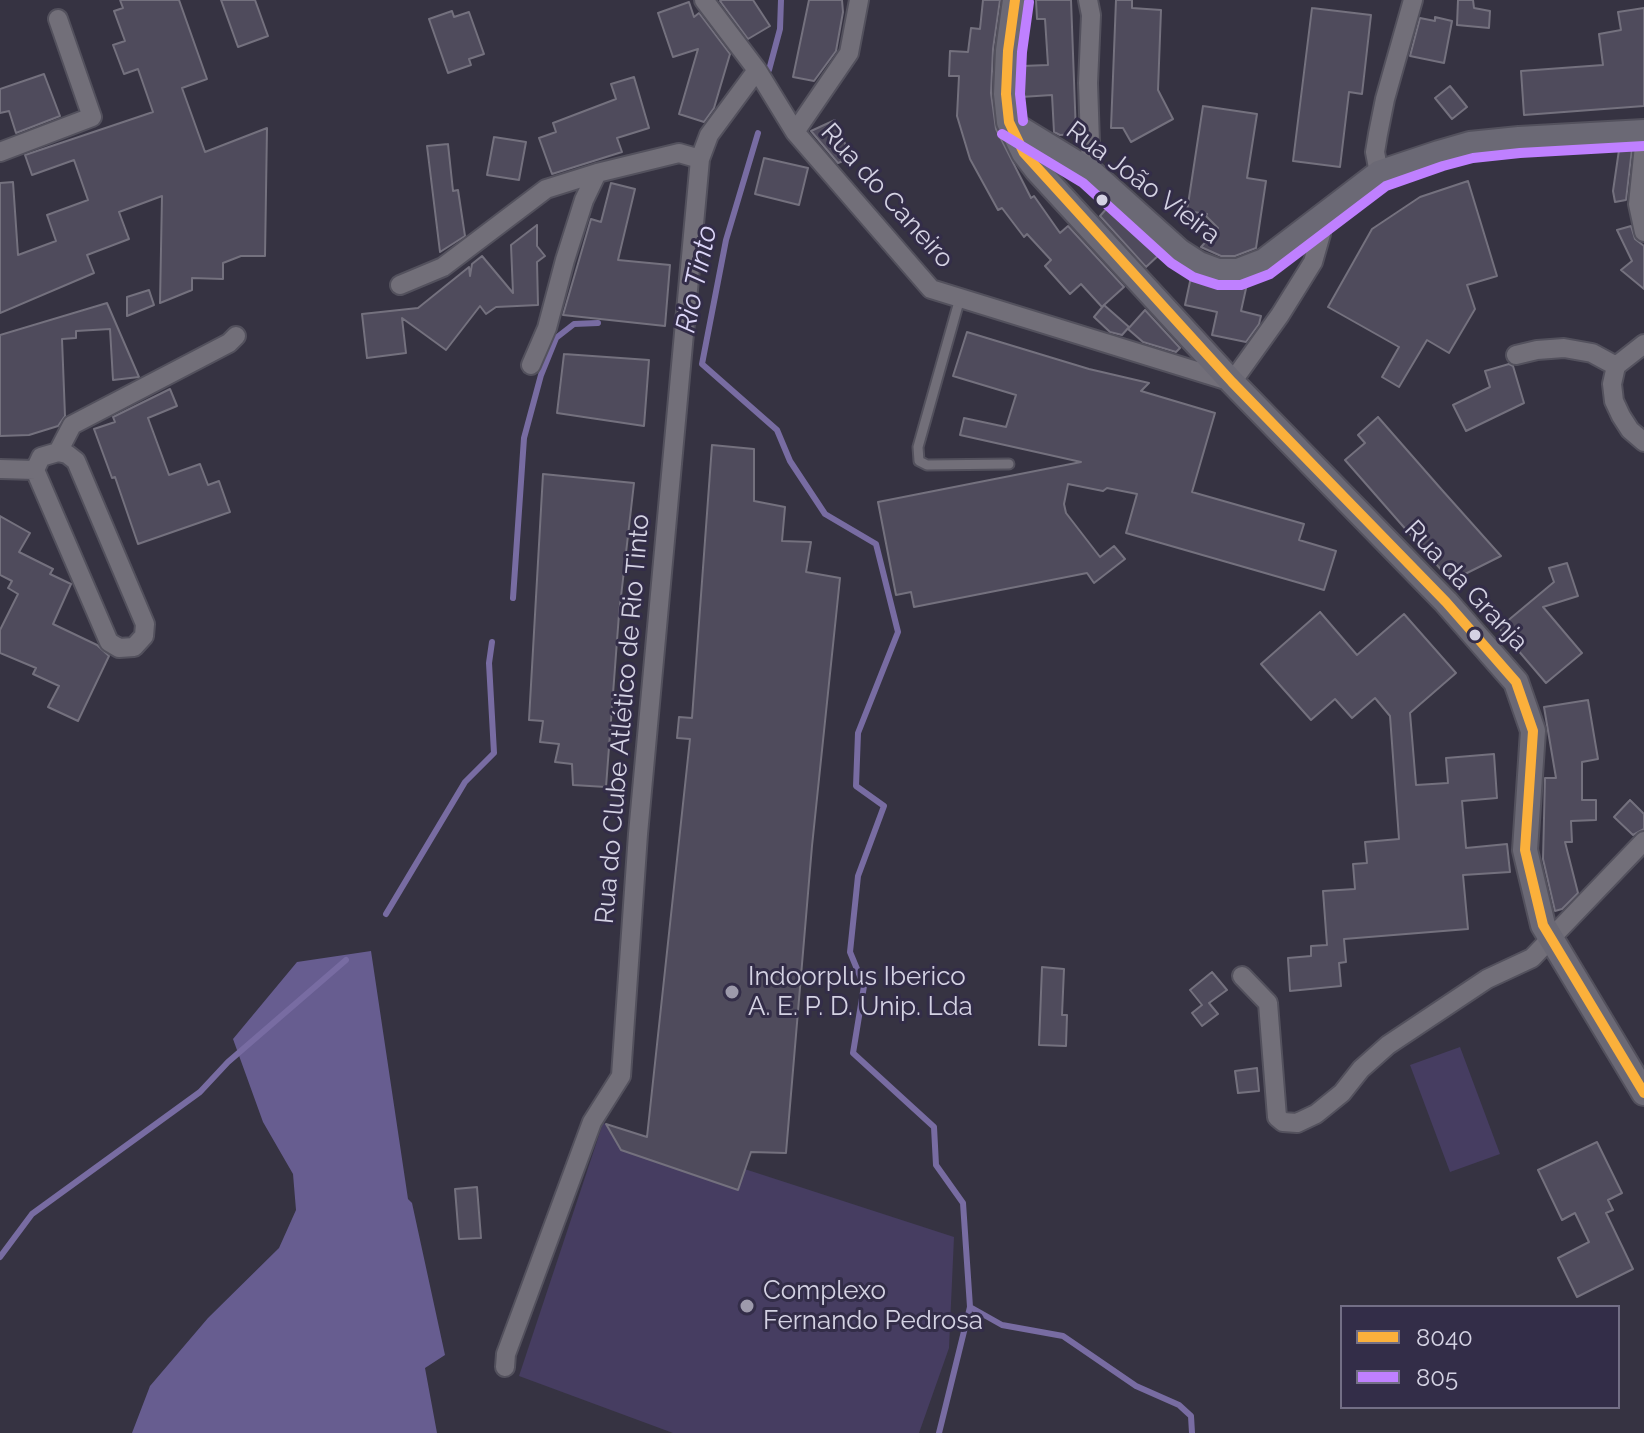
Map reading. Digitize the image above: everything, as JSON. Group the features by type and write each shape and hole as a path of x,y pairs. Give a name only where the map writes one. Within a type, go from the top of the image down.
{"street":[{"name":"Rua do Caneiro","path":"704,0 757,70 795,132 931,289 1232,382"},
{"path":"795,132 849,53 859,0"},
{"path":"1009,122 1006,94 1008,51 1015,0"},
{"path":"1088,0 1091,15 1088,83 1091,172"},
{"path":"1379,173 1375,152 1380,122 1413,0"},
{"path":"0,152 92,117 58,19"},
{"name":"Rua do Clube Atlético de Rio Tinto","path":"505,1367 506,1354 592,1122 621,1076 638,834 700,159 709,135 757,70"},
{"name":"Rua João Vieira","path":"1009,122 1091,172 1179,251 1199,264 1218,271 1238,271 1264,261 1379,173 1470,144 1644,132"},
{"name":"Rua da Granja","path":"1009,122 1024,153 1037,170 1232,382 1446,602 1516,682 1533,731 1525,850 1539,911 1551,938 1644,1093"},
{"path":"1644,146 1638,185 1638,204 1644,232"},
{"path":"400,285 443,267 546,189 679,153 700,159"},
{"path":"531,365 547,328 584,200 597,173"},
{"path":"1232,382 1313,262 1321,234 1319,219"},
{"path":"58,452 72,425 229,343 236,336"},
{"path":"1644,344 1616,366 1612,384 1614,401 1630,430 1644,442"},
{"path":"1516,355 1564,348 1592,353 1616,366"},
{"path":"58,452 76,461 145,624 144,636 134,647 119,648 109,642 35,470 41,457 58,452"},
{"path":"0,469 35,470"},
{"path":"1242,976 1268,1003 1277,1117 1283,1122 1297,1123 1316,1114 1342,1093 1361,1069 1388,1045 1487,979 1532,958 1644,841"}],"lane":[{"path":"960,298 918,447 919,461 927,465 1009,464"}],"shaded area":[{"path":"371,951 408,1199 412,1203 445,1355 425,1368 437,1433 132,1433 150,1386 208,1318 279,1248 296,1210 293,1174 263,1122 233,1039 297,962"},
{"path":"1460,1047 1500,1154 1450,1172 1410,1065"},
{"name":"Complexo Fernando Pedrosa","path":"603,1123 954,1237 949,1348 919,1433 673,1433 519,1376"}],"building":[{"path":"120,0 179,0 207,79 182,88 205,152 267,128 265,256 241,256 223,263 223,279 192,278 192,290 160,303 162,196 119,212 129,239 87,255 94,273 0,313 0,183 13,182 18,255 56,241 47,215 88,200 74,160 32,175 25,155 153,112 138,69 124,74 113,45 125,41 114,11 123,8"},
{"path":"221,0 255,0 268,36 238,47"},
{"path":"722,0 753,0 770,26 748,39"},
{"path":"809,0 842,0 843,12 836,51 814,81 793,77"},
{"path":"983,0 1000,0 991,93 996,129 1031,198 1034,196 1060,233 1068,226 1124,287 1102,307 1081,284 1070,294 1045,266 1051,260 1027,234 1024,237 1002,208 998,210 970,159 957,116 959,76 949,76 950,51 968,52 971,28 980,29"},
{"path":"1036,0 1071,0 1076,134 1060,135 1054,132 1052,95 1021,97 1022,66 1048,65 1045,19 1037,19"},
{"path":"1116,0 1132,0 1132,8 1161,10 1158,90 1173,119 1131,142 1123,128 1111,128"},
{"path":"1458,0 1473,0 1474,8 1490,11 1489,28 1457,25"},
{"path":"689,2 694,17 699,13 730,54 714,108 704,122 679,114 698,49 673,57 658,13"},
{"path":"1312,8 1371,15 1362,94 1349,92 1340,167 1293,161"},
{"path":"1644,8 1644,106 1524,115 1521,71 1603,65 1599,34 1621,30 1618,12"},
{"path":"452,11 454,17 469,12 484,54 469,59 471,65 448,73 429,19"},
{"path":"1435,17 1452,21 1444,63 1410,56 1420,18 1435,21"},
{"path":"44,74 60,116 16,133 9,111 0,113 0,89"},
{"path":"634,77 649,128 617,138 622,152 552,174 539,138 556,132 553,123 616,99 611,84"},
{"path":"1450,86 1467,107 1452,119 1435,98"},
{"path":"1203,106 1257,114 1247,178 1266,181 1256,248 1235,256 1221,256 1201,247 1218,228 1207,214 1187,211"},
{"path":"835,120 851,158 838,163 811,131"},
{"path":"494,137 526,142 519,180 487,175"},
{"path":"448,144 453,191 458,190 465,236 440,252 427,146"},
{"path":"1632,149 1626,200 1615,202 1613,191 1619,150"},
{"path":"764,158 808,168 799,205 755,194"},
{"path":"1468,181 1497,276 1467,285 1475,309 1449,353 1427,340 1399,387 1382,377 1399,347 1328,307 1372,229 1420,197"},
{"path":"611,183 635,189 618,260 670,265 665,326 563,315 591,219 601,222"},
{"path":"1108,207 1160,254 1146,267 1100,216"},
{"path":"537,225 537,246 545,256 537,262 538,305 496,307 486,314 480,306 446,350 402,318 406,353 367,358 362,314 418,308 469,267 470,276 472,264 482,256 513,293 511,245"},
{"path":"1631,226 1635,239 1644,246 1644,289 1621,270 1632,261 1617,230"},
{"path":"1191,277 1217,286 1247,284 1241,311 1261,316 1246,342 1212,335 1217,312 1185,305"},
{"path":"149,290 154,305 127,316 127,297"},
{"path":"107,303 139,377 113,380 110,329 76,331 76,338 62,339 65,416 58,426 29,435 0,436 0,335"},
{"path":"1104,305 1129,327 1122,335 1110,332 1094,317"},
{"path":"1145,310 1180,348 1176,352 1143,342 1128,329"},
{"path":"967,332 1089,369 1149,383 1141,391 1215,413 1192,492 1304,524 1299,540 1336,551 1324,590 1126,533 1137,494 1068,484 1064,504 1066,513 1100,557 1114,546 1125,559 1094,583 1087,573 914,607 911,592 896,595 878,502 1081,462 960,435 964,418 1006,427 1016,395 953,376"},
{"path":"564,354 649,360 644,426 557,413"},
{"path":"1509,364 1513,366 1524,403 1466,431 1453,405 1490,387 1485,371"},
{"path":"170,389 177,406 148,418 169,475 200,464 208,485 219,481 230,512 138,544 115,477 112,478 94,429 115,422 113,417"},
{"path":"1378,417 1501,556 1451,581 1345,460 1365,443 1358,435"},
{"path":"712,445 754,449 754,501 785,507 782,541 811,542 806,572 840,578 812,846 786,1153 751,1152 738,1190 621,1150 606,1124 647,1137 690,739 677,738 679,717 692,718"},
{"path":"543,474 634,483 619,614 606,787 573,785 572,764 555,762 559,744 540,742 543,721 529,720"},
{"path":"0,516 30,533 19,552 53,569 50,574 71,584 53,624 97,645 109,656 78,721 48,707 59,686 33,674 36,668 0,653 0,630 18,594 8,588 12,581 0,575"},
{"path":"1567,563 1578,596 1543,607 1582,653 1546,683 1499,628 1554,582 1549,568"},
{"path":"1320,612 1357,655 1404,614 1456,673 1410,713 1416,785 1448,783 1446,758 1494,754 1497,798 1462,801 1466,848 1507,844 1510,872 1463,875 1468,929 1344,939 1346,962 1339,963 1341,986 1290,991 1288,958 1311,956 1311,946 1327,945 1323,891 1355,889 1353,864 1367,863 1365,842 1399,839 1390,716 1375,698 1352,718 1335,699 1311,720 1261,664"},
{"path":"1588,700 1598,759 1582,762 1582,800 1596,800 1596,820 1571,821 1572,842 1565,842 1578,893 1562,909 1555,911 1543,859 1545,778 1556,778 1544,707"},
{"path":"1630,800 1644,814 1644,829 1633,835 1614,817"},
{"path":"1042,967 1064,969 1062,1015 1067,1015 1066,1046 1039,1045"},
{"path":"1212,972 1227,990 1209,1003 1218,1014 1202,1026 1192,1013 1202,1005 1190,990"},
{"path":"1257,1068 1259,1091 1238,1093 1235,1071"},
{"path":"1597,1142 1622,1193 1608,1200 1613,1210 1606,1213 1633,1269 1577,1297 1558,1258 1589,1242 1575,1213 1562,1220 1538,1170"},
{"path":"477,1187 481,1238 459,1239 455,1189"}],"waterway":[{"name":"Rio Tinto","path":"769,70 780,29 781,0"},
{"name":"Rio Tinto","path":"758,133 726,240 702,364 777,430 790,461 825,514 876,544 898,632 858,733 856,786 884,806 858,876 850,952 864,986 853,1053 934,1127 936,1165 963,1203 970,1307 939,1433"},
{"path":"513,598 524,438 541,375 556,338 574,324 598,323"},
{"path":"386,914 465,782 494,753 489,663 492,642"},
{"path":"0,1257 32,1214 200,1092 228,1062 346,960"},
{"path":"970,1307 1002,1325 1063,1336 1136,1386 1179,1405 1191,1416 1192,1433"}],"transit line":[{"name":"8040","path":"1015,0 1006,94 1009,122 1024,153 1232,382 1446,602 1516,682 1533,731 1525,850 1543,925 1644,1093"},
{"name":"805","path":"1023,121 1020,94 1022,52 1029,2"},
{"name":"805","path":"1002,134 1083,183 1171,263 1193,277 1218,285 1241,285 1270,274 1386,186 1443,166 1473,158 1520,153 1644,146"}],"place":[{"name":"Indoorplus Iberico A. E. P. D. Unip. Lda","path":"732,992"},
{"name":"Complexo Fernando Pedrosa","path":"747,1306"}]}
